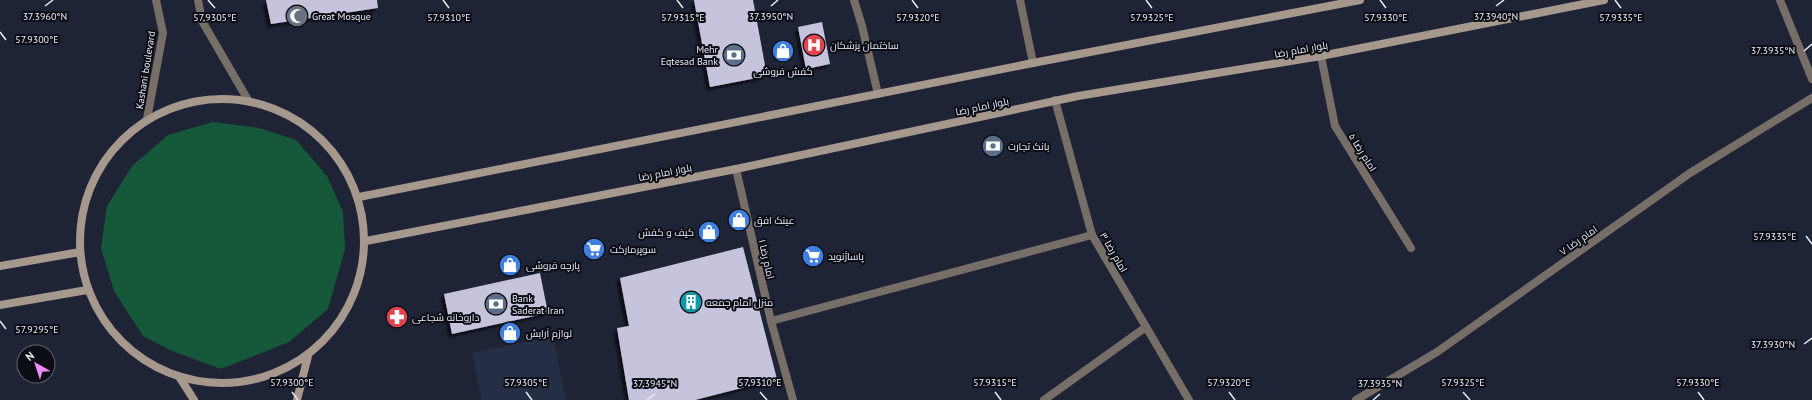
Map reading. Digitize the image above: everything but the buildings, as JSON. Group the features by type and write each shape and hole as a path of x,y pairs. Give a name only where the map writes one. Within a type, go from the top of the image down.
{"main road":[{"path":"359,197 1326,3 1360,0"},
{"name":"بلوار امام رضا","path":"366,241 736,169 1055,100 1321,56 1604,0"},
{"path":"196,100 248,100 296,118 335,152 359,197 366,241 359,285 339,324 308,356 268,377 224,384 180,378 140,359 108,328 87,290 80,252 85,200 108,154 147,119 196,100"},
{"path":"0,266 80,252"},
{"path":"0,305 87,290"},
{"path":"297,400 308,356"},
{"path":"180,378 194,400"}],"street":[{"name":"Kashani boulevard","path":"147,119 163,33 156,0"},
{"path":"198,0 202,21 248,100"},
{"path":"854,0 862,26 878,94"},
{"path":"1020,0 1033,63"},
{"path":"1780,0 1812,79"},
{"name":"امام رضا ۵","path":"1321,56 1335,126 1412,248"},
{"name":"امام رضا ۷","path":"1356,400 1437,352 1690,173 1812,98"},
{"name":"امام رضا ۳","path":"1055,100 1092,235 1189,400"},
{"name":"امام رضا ۱","path":"736,169 770,321 793,400"},
{"path":"770,321 1092,235"},
{"path":"1044,400 1146,327"}],"shaded area":[{"path":"553,336 566,400 482,400 472,353"}],"green space":[{"path":"213,122 259,128 296,140 327,176 343,212 345,249 328,309 289,342 221,369 170,350 143,336 114,291 101,248 107,206 132,166 168,135"}],"place":[{"name":"Great Mosque","path":"297,16"},
{"name":"ساختمان پزشکان","path":"814,45"},
{"name":"کفش فروشی","path":"783,51"},
{"name":"Mehr Eqtesad Bank","path":"734,55"},
{"name":"بانک تجارت","path":"993,146"},
{"name":"عینک افق","path":"739,220"},
{"name":"کیف و کفش","path":"709,232"},
{"name":"سوپرمارکت","path":"594,249"},
{"name":"پاساژنوید","path":"813,256"},
{"name":"پارچه فروشی","path":"510,265"},
{"name":"منزل امام جمعه","path":"691,302"},
{"name":"Bank Saderat Iran","path":"496,304"},
{"name":"داروخانه شجاعی","path":"397,317"},
{"name":"لوازم آرابش","path":"510,333"}]}
